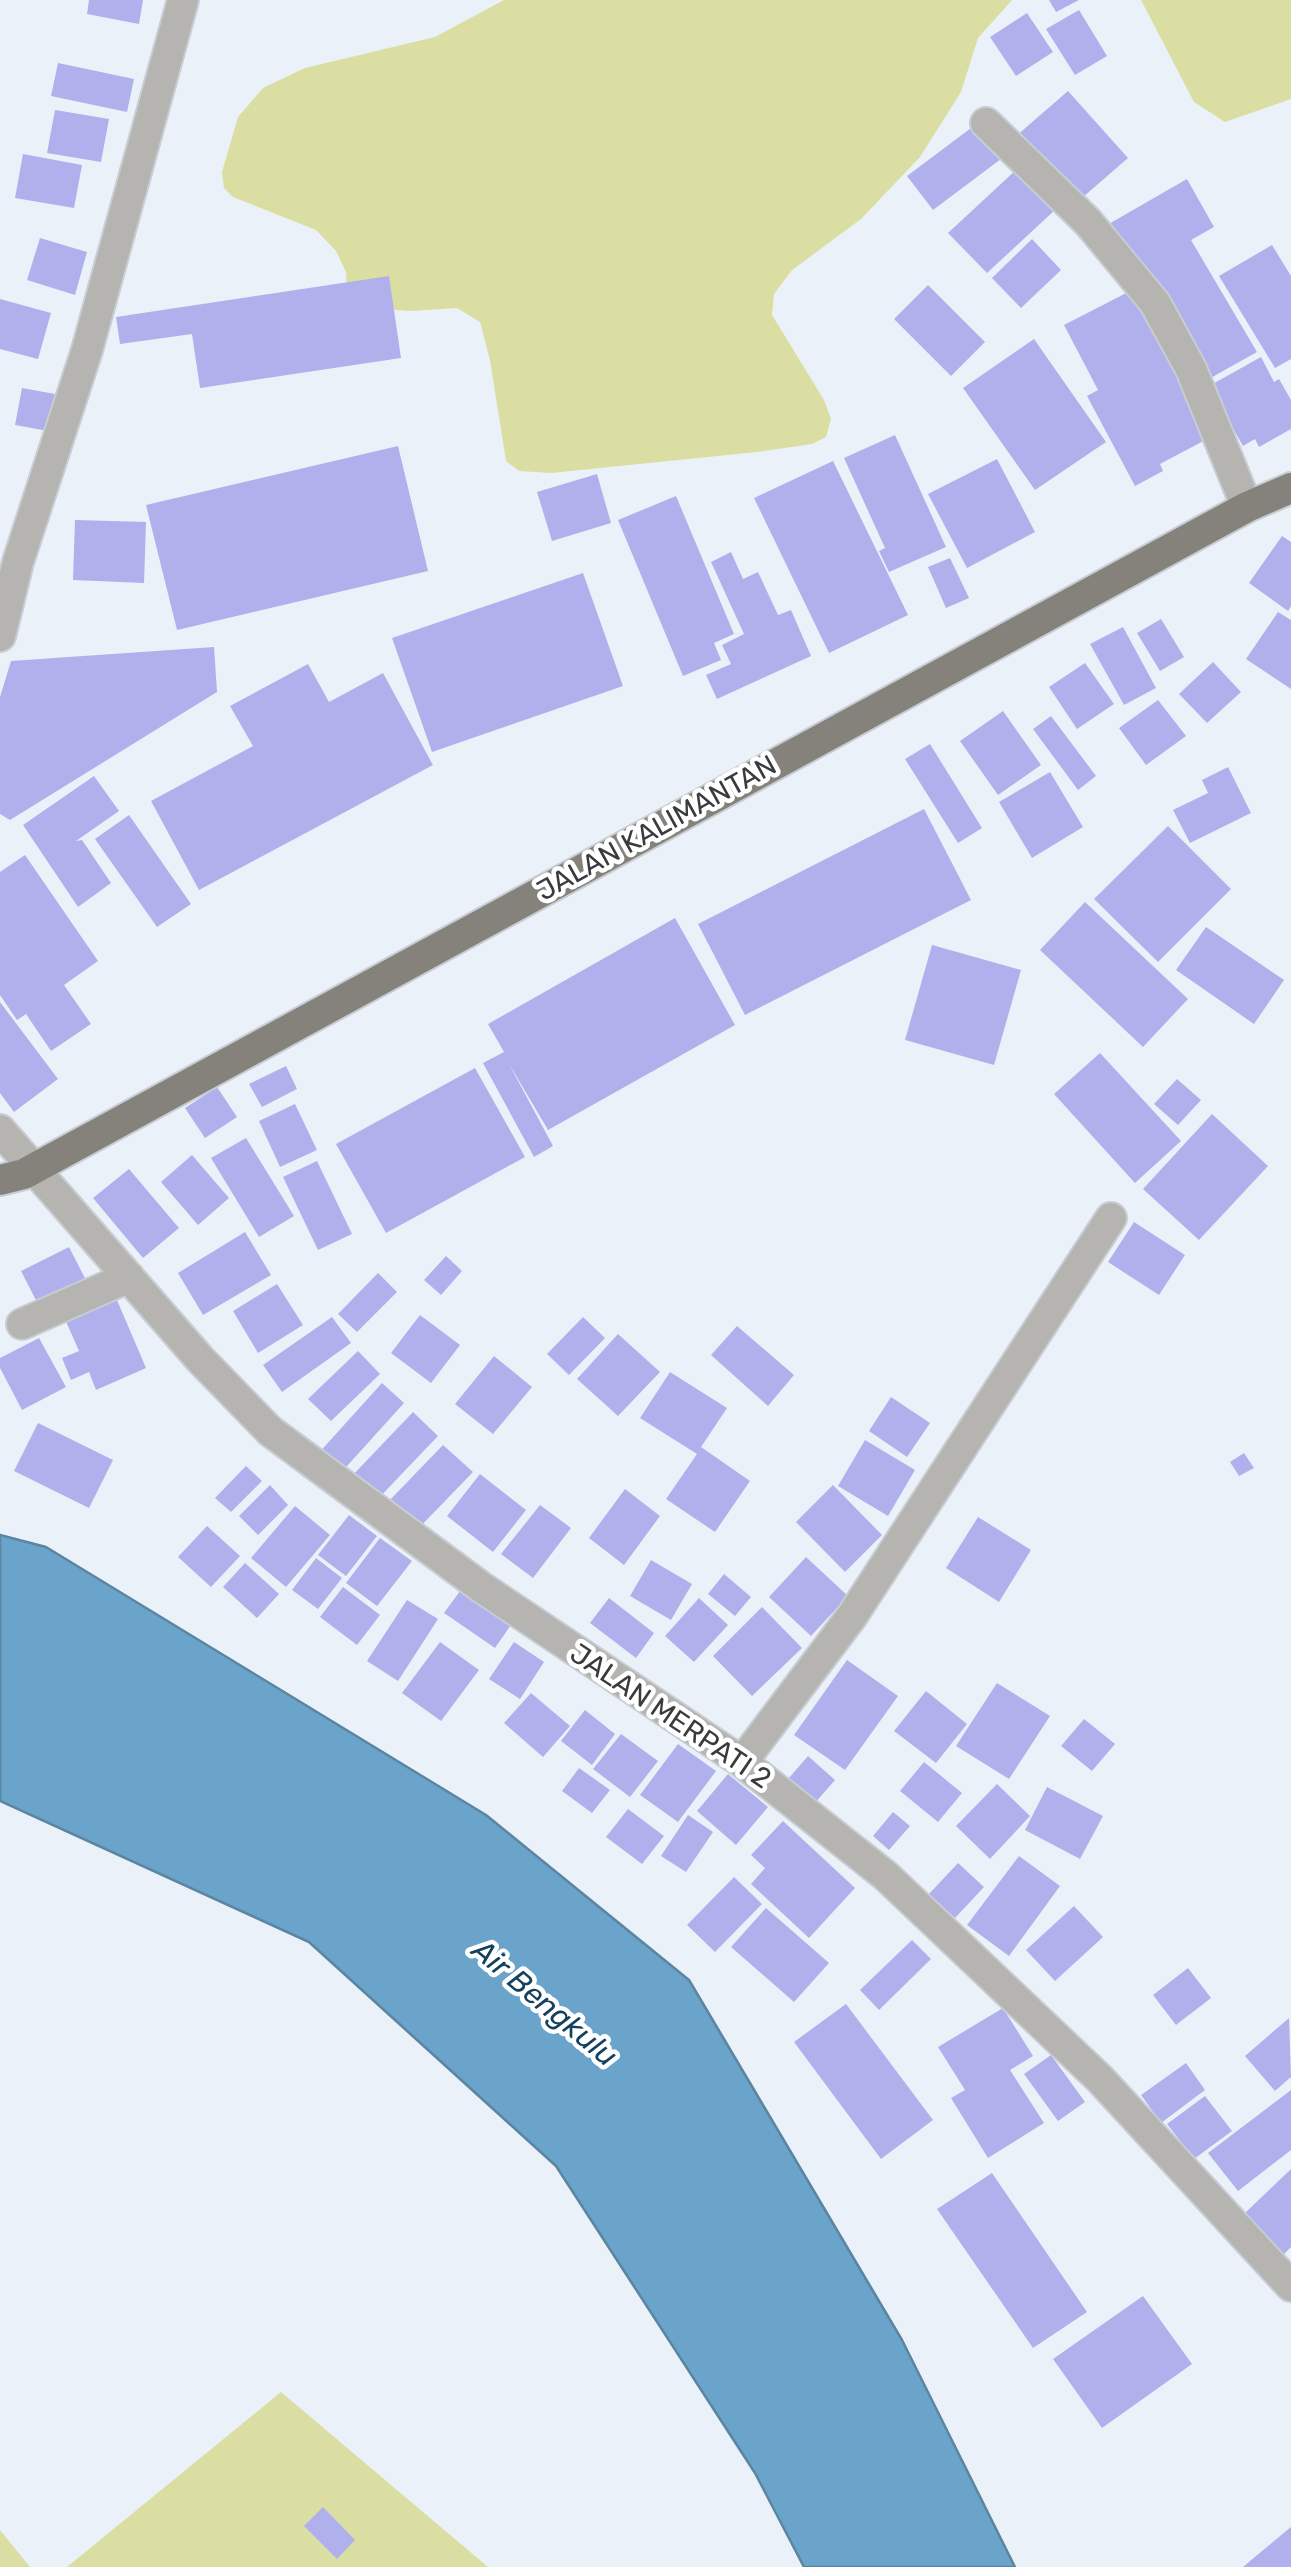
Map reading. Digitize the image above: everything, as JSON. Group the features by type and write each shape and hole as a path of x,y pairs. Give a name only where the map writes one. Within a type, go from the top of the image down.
{"main road":[{"name":"JALAN KALIMANTAN","path":"0,1199 20,1174 1248,507 1291,488"}],"street":[{"path":"0,636 18,562 87,350 183,0"},
{"path":"986,123 1088,222 1155,303 1191,369 1248,507"},
{"name":"JALAN MERPATI 2","path":"0,1130 20,1174 129,1278 270,1431 481,1587 742,1762 886,1876 1100,2079 1291,2286"},
{"path":"742,1762 852,1616 1111,1218"},
{"path":"22,1324 129,1278"}],"green space":[{"path":"504,0 1012,0 978,38 961,92 920,157 861,219 792,270 774,294 772,315 824,400 831,419 826,437 812,444 757,452 551,473 519,471 506,461 480,322 457,308 370,308 347,293 346,272 336,251 316,230 233,197 224,188 222,172 238,117 263,88 305,68 435,37"},
{"path":"1141,0 1291,0 1291,99 1225,122 1194,102"},
{"path":"281,2392 488,2567 67,2567"},
{"path":"0,2530 30,2567 0,2567"}],"water":[{"name":"Air Bengkulu","path":"0,1535 46,1547 486,1815 689,1980 902,2340 1015,2567 804,2567 755,2473 556,2166 309,1942 0,1801"}],"building":[{"path":"89,0 143,0 139,24 87,14"},
{"path":"1049,0 1079,0 1056,12"},
{"path":"1079,10 1107,56 1075,75 1046,29"},
{"path":"1027,13 1053,52 1016,76 990,37"},
{"path":"58,63 134,79 127,112 51,96"},
{"path":"1068,91 1128,158 1075,204 1015,137"},
{"path":"55,110 109,119 101,162 47,153"},
{"path":"975,125 1001,159 933,210 907,176"},
{"path":"23,154 82,165 74,208 15,198"},
{"path":"1017,169 1056,209 987,273 948,233"},
{"path":"1187,179 1214,227 1191,240 1257,352 1207,380 1107,225"},
{"path":"40,238 87,252 75,295 27,280"},
{"path":"1032,239 1061,270 1021,308 992,278"},
{"path":"1272,245 1291,276 1291,359 1275,368 1219,276"},
{"path":"389,276 401,358 200,388 192,334 120,344 116,317"},
{"path":"928,285 985,342 951,376 894,319"},
{"path":"1134,289 1211,437 1160,464 1163,471 1135,486 1087,396 1098,390 1064,325"},
{"path":"0,299 51,313 38,359 0,349"},
{"path":"1034,339 1106,442 1035,490 963,388"},
{"path":"1261,357 1274,382 1279,379 1291,400 1291,429 1259,447 1255,439 1243,446 1209,386"},
{"path":"22,388 55,394 48,431 15,425"},
{"path":"895,435 946,547 889,572 879,551 885,548 844,458"},
{"path":"398,446 428,571 177,630 146,505"},
{"path":"997,459 1035,532 967,568 928,494"},
{"path":"833,461 908,615 829,653 754,498"},
{"path":"597,474 611,523 552,541 537,492"},
{"path":"676,496 734,634 714,643 721,660 683,676 618,520"},
{"path":"75,520 146,522 144,583 73,580"},
{"path":"1282,536 1291,542 1288,611 1249,583"},
{"path":"731,552 743,579 758,572 778,615 791,610 811,656 717,699 706,675 731,664 722,645 744,634 711,562"},
{"path":"950,558 969,598 946,608 928,567"},
{"path":"583,573 623,686 432,752 392,638"},
{"path":"1278,612 1291,620 1291,689 1246,659"},
{"path":"1161,619 1184,657 1160,671 1137,633"},
{"path":"1123,627 1156,688 1124,705 1090,644"},
{"path":"214,647 217,692 10,820 0,814 0,697 11,661"},
{"path":"1213,662 1241,692 1207,723 1179,694"},
{"path":"1085,663 1114,704 1077,729 1049,687"},
{"path":"308,664 329,702 383,673 433,765 199,890 151,801 253,746 230,706"},
{"path":"1158,700 1186,736 1146,765 1119,728"},
{"path":"1003,711 1041,765 998,795 960,741"},
{"path":"1051,716 1096,776 1078,790 1033,729"},
{"path":"930,744 982,828 958,843 905,759"},
{"path":"1228,767 1251,813 1190,843 1173,810 1208,793 1202,780"},
{"path":"1050,772 1083,827 1032,858 999,802"},
{"path":"94,776 119,811 76,841 82,840 111,883 78,907 23,825"},
{"path":"924,809 971,900 745,1015 698,924"},
{"path":"129,815 191,904 157,927 95,839"},
{"path":"1168,826 1231,889 1158,962 1094,899"},
{"path":"25,855 98,961 64,985 91,1024 51,1051 26,1014 17,1020 0,995 0,872"},
{"path":"1085,902 1188,999 1143,1047 1040,950"},
{"path":"675,918 735,1025 548,1130 508,1062 553,1146 534,1157 483,1063 504,1052 488,1024"},
{"path":"1206,927 1284,980 1254,1024 1176,970"},
{"path":"932,945 1021,970 994,1065 905,1040"},
{"path":"0,1002 58,1079 14,1112 0,1093"},
{"path":"1100,1053 1181,1141 1135,1183 1054,1094"},
{"path":"286,1066 297,1089 262,1107 249,1084"},
{"path":"475,1068 525,1157 386,1233 336,1144"},
{"path":"1177,1079 1201,1100 1178,1125 1154,1104"},
{"path":"217,1087 237,1117 205,1138 185,1108"},
{"path":"295,1104 317,1150 280,1167 259,1121"},
{"path":"1212,1114 1268,1166 1199,1240 1143,1189"},
{"path":"246,1138 294,1216 259,1237 211,1158"},
{"path":"192,1155 229,1198 198,1225 161,1182"},
{"path":"317,1161 352,1234 318,1250 283,1177"},
{"path":"129,1169 179,1228 143,1258 93,1198"},
{"path":"1134,1222 1185,1255 1159,1295 1108,1262"},
{"path":"245,1232 271,1275 203,1315 178,1273"},
{"path":"69,1247 91,1290 43,1314 21,1271"},
{"path":"446,1256 462,1271 441,1295 424,1280"},
{"path":"378,1273 397,1292 357,1332 338,1314"},
{"path":"277,1284 303,1325 258,1353 233,1311"},
{"path":"111,1286 146,1368 96,1390 89,1372 71,1380 62,1358 79,1351 60,1308"},
{"path":"420,1315 460,1345 431,1383 391,1353"},
{"path":"332,1317 351,1343 282,1392 263,1365"},
{"path":"583,1317 605,1338 569,1375 547,1354"},
{"path":"737,1326 794,1375 768,1406 711,1355"},
{"path":"618,1334 660,1372 618,1416 577,1379"},
{"path":"39,1338 66,1387 22,1410 0,1368 0,1358"},
{"path":"358,1351 380,1374 331,1421 308,1399"},
{"path":"494,1356 532,1387 493,1434 455,1404"},
{"path":"670,1372 727,1408 701,1447 750,1481 715,1532 666,1499 697,1454 640,1418"},
{"path":"382,1383 404,1403 338,1476 316,1456"},
{"path":"891,1397 930,1423 907,1457 869,1431"},
{"path":"413,1412 438,1436 375,1502 350,1478"},
{"path":"38,1423 113,1460 89,1508 14,1471"},
{"path":"865,1440 915,1470 888,1516 838,1486"},
{"path":"443,1445 473,1472 416,1531 387,1503"},
{"path":"1244,1453 1254,1468 1239,1476 1230,1462"},
{"path":"246,1466 262,1481 231,1512 215,1498"},
{"path":"480,1474 526,1510 493,1552 447,1516"},
{"path":"270,1485 288,1505 258,1535 239,1516"},
{"path":"833,1485 882,1535 845,1572 796,1522"},
{"path":"625,1489 660,1516 624,1565 589,1538"},
{"path":"540,1505 571,1528 533,1578 501,1554"},
{"path":"295,1506 330,1535 286,1587 251,1558"},
{"path":"349,1515 377,1536 346,1576 318,1555"},
{"path":"978,1517 1031,1550 999,1602 946,1568"},
{"path":"207,1526 240,1556 211,1587 178,1557"},
{"path":"380,1538 412,1561 377,1606 346,1583"},
{"path":"806,1557 848,1596 811,1636 769,1597"},
{"path":"316,1558 342,1578 318,1609 292,1590"},
{"path":"651,1560 692,1584 671,1620 630,1596"},
{"path":"245,1563 279,1594 257,1618 223,1587"},
{"path":"724,1574 751,1597 735,1616 708,1594"},
{"path":"343,1587 380,1615 357,1645 320,1617"},
{"path":"463,1587 513,1622 495,1648 444,1613"},
{"path":"609,1598 654,1633 636,1658 590,1623"},
{"path":"699,1598 728,1625 694,1662 665,1636"},
{"path":"407,1600 438,1619 398,1681 367,1661"},
{"path":"762,1607 802,1648 752,1696 713,1656"},
{"path":"440,1642 479,1670 441,1721 402,1693"},
{"path":"514,1642 544,1662 520,1699 489,1679"},
{"path":"847,1660 898,1696 845,1770 794,1735"},
{"path":"997,1683 1050,1716 1009,1779 956,1746"},
{"path":"926,1691 967,1724 936,1763 894,1731"},
{"path":"531,1693 570,1726 543,1757 504,1723"},
{"path":"585,1710 615,1734 592,1765 561,1741"},
{"path":"1084,1719 1115,1744 1092,1771 1061,1746"},
{"path":"621,1734 658,1761 630,1797 593,1769"},
{"path":"678,1744 716,1771 678,1822 640,1795"},
{"path":"808,1756 835,1780 815,1803 788,1779"},
{"path":"924,1762 962,1793 938,1822 900,1791"},
{"path":"579,1768 610,1790 592,1813 562,1791"},
{"path":"728,1774 768,1807 736,1845 697,1811"},
{"path":"997,1784 1030,1816 990,1859 956,1826"},
{"path":"1047,1787 1103,1816 1080,1859 1025,1830"},
{"path":"628,1809 664,1836 642,1864 606,1837"},
{"path":"893,1812 910,1826 889,1850 873,1836"},
{"path":"688,1815 713,1832 686,1872 661,1856"},
{"path":"783,1821 855,1888 809,1938 751,1884 765,1868 751,1855"},
{"path":"1019,1856 1060,1886 1009,1956 967,1925"},
{"path":"958,1863 984,1887 955,1918 929,1894"},
{"path":"734,1877 762,1904 715,1952 687,1925"},
{"path":"1074,1906 1103,1937 1055,1981 1026,1950"},
{"path":"766,1908 829,1963 794,2002 731,1947"},
{"path":"912,1940 931,1959 879,2010 860,1990"},
{"path":"1188,1968 1211,1998 1176,2025 1153,1995"},
{"path":"846,2004 933,2120 881,2159 794,2042"},
{"path":"1003,2008 1033,2056 1010,2070 1044,2123 988,2158 951,2098 965,2090 938,2047"},
{"path":"1289,2018 1291,2077 1275,2091 1245,2056"},
{"path":"1051,2055 1085,2102 1058,2121 1024,2074"},
{"path":"1186,2063 1205,2090 1161,2123 1141,2095"},
{"path":"1291,2090 1291,2150 1238,2191 1208,2153"},
{"path":"1205,2096 1232,2131 1194,2159 1167,2124"},
{"path":"1291,2169 1291,2247 1284,2254 1245,2213"},
{"path":"992,2173 1087,2312 1033,2348 937,2209"},
{"path":"1143,2296 1192,2364 1102,2428 1053,2359"},
{"path":"323,2507 355,2540 337,2559 304,2526"},
{"path":"1291,2527 1291,2567 1243,2567 1256,2556"}]}
